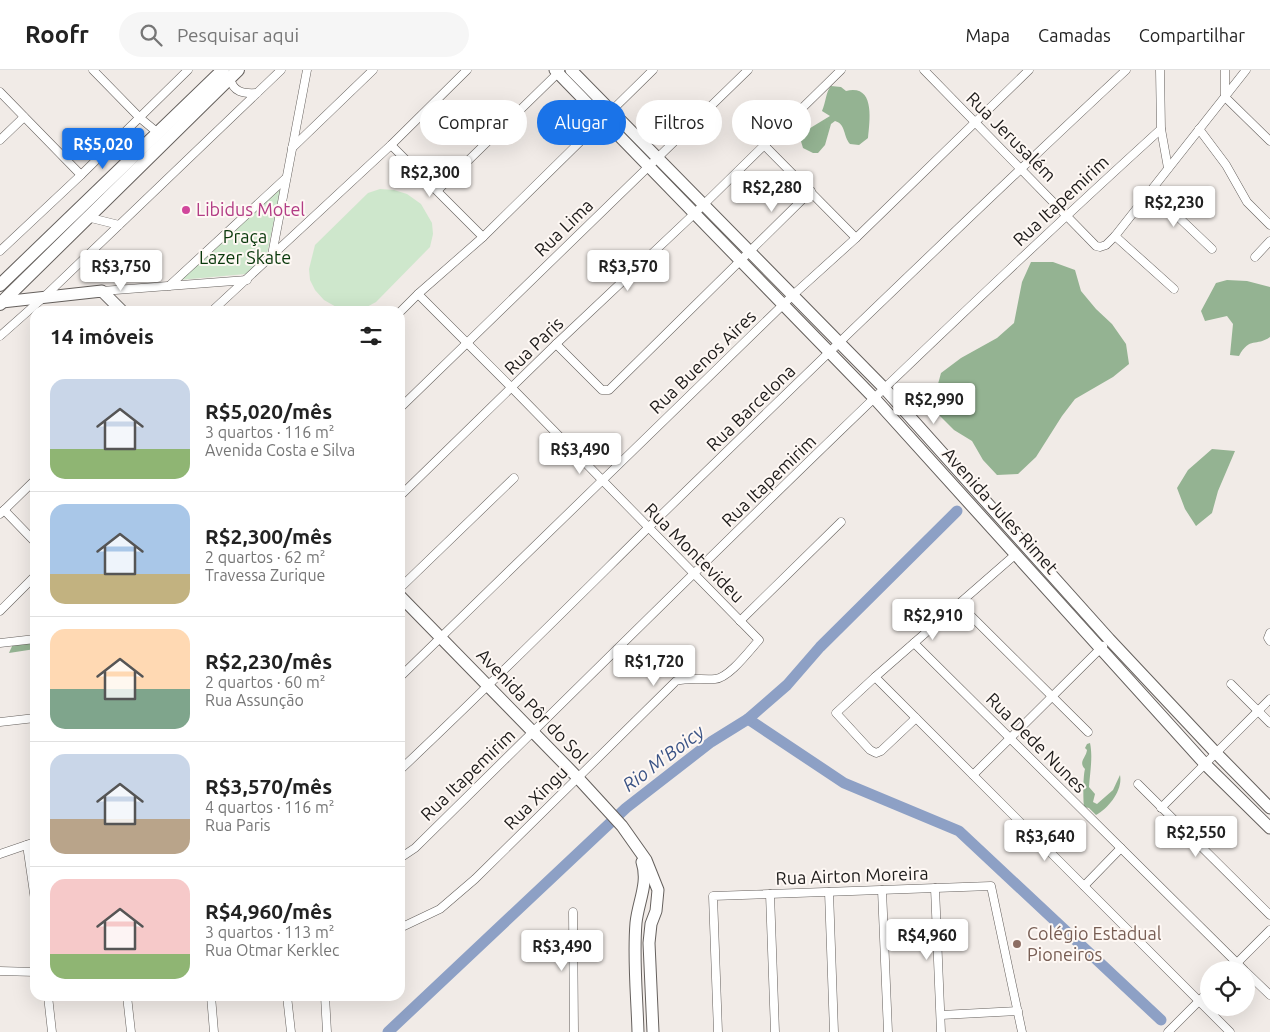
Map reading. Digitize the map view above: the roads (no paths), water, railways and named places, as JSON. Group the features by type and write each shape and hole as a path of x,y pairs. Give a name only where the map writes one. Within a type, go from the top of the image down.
{"main road":[{"name":"Avenida Jules Rimet","path":"571,70 595,100"},
{"name":"Avenida Jules Rimet","path":"558,71 590,100"},
{"path":"0,284 158,133 230,73"},
{"path":"1,303 230,73"},
{"name":"Avenida Jules Rimet","path":"626,131 658,158 840,342 1109,639 1270,808"},
{"name":"Avenida Jules Rimet","path":"626,139 649,167 875,399 1205,764 1270,828"},
{"path":"22,282 26,294 44,297"},
{"path":"1,303 102,291 117,306"},
{"name":"Avenida Pôr do Sol","path":"405,601 578,778 622,826 646,860 658,890 656,911 651,924 649,943 653,1032"},
{"name":"Avenida Pôr do Sol","path":"635,844 645,875 636,921 638,1032"},
{"path":"643,893 650,889 658,890"},
{"path":"636,921 651,924"}],"street":[{"path":"93,70 140,118 158,133"},
{"path":"0,251 188,70"},
{"path":"34,306 281,70"},
{"path":"272,255 307,70"},
{"path":"292,148 372,70"},
{"path":"218,306 391,145 467,70"},
{"path":"622,100 653,70"},
{"name":"Rua Lima","path":"405,403 748,70"},
{"name":"Rua Paris","path":"809,100 840,70"},
{"name":"Rua Buenos Aires","path":"405,672 793,295 856,238 1029,70"},
{"name":"Rua Barcelona","path":"405,765 489,686 829,352 1126,70"},
{"path":"1160,70 1161,129 1168,168"},
{"path":"1225,70 1225,97 1270,141"},
{"path":"1174,289 1115,236 1152,192 1168,168 1246,70"},
{"path":"438,190 558,71"},
{"name":"Rua Jerusalém","path":"928,71 1096,246 1106,245 1115,236"},
{"path":"230,73 231,85 237,90 247,94 257,93"},
{"path":"0,92 81,175"},
{"path":"0,140 24,117"},
{"name":"Rua Itapemirim","path":"405,855 415,848 875,399 1067,215 1161,129"},
{"path":"1199,129 1226,165 1247,202 1270,225"},
{"path":"391,145 483,237"},
{"path":"405,307 483,237 577,145"},
{"name":"Rua Paris","path":"405,491 556,344 694,214 763,145"},
{"path":"765,145 856,238"},
{"path":"169,286 286,178"},
{"path":"556,344 602,390 609,390 811,191"},
{"path":"1152,192 1212,249"},
{"path":"87,217 119,225"},
{"path":"1255,257 1270,241"},
{"path":"102,291 247,280"},
{"name":"Rua Montevideu","path":"418,294 759,640"},
{"path":"0,336 30,309"},
{"path":"405,583 514,478"},
{"path":"30,485 2,512 30,537"},
{"path":"740,621 841,522"},
{"path":"916,718 881,751 876,753 870,750 836,713 1016,554"},
{"path":"0,610 30,581"},
{"path":"959,604 1088,732"},
{"path":"1270,633 1268,638 1270,641"},
{"path":"973,775 1109,639"},
{"path":"0,643 30,640"},
{"name":"Rua Xingu","path":"405,926 440,909 475,879 676,681 686,678 717,679 725,676 759,640"},
{"name":"Rua Dede Nunes","path":"914,643 1235,961"},
{"path":"875,677 1230,1032"},
{"path":"1231,684 1270,723"},
{"path":"1161,808 1270,699"},
{"path":"0,722 30,719"},
{"path":"1138,784 1270,915"},
{"path":"0,854 30,843"},
{"path":"1084,886 1121,848"},
{"name":"Rua Airton Moreira","path":"718,1032 713,896 991,886 1018,1011"},
{"path":"935,888 941,1032"},
{"path":"882,890 888,1032"},
{"path":"829,892 834,1032"},
{"path":"770,894 775,1032"},
{"path":"573,912 574,1032"},
{"path":"1239,961 1270,930"},
{"path":"0,971 30,972"},
{"name":"Rua Dede Nunes","path":"1255,981 1270,995"},
{"path":"49,1001 52,1032"},
{"path":"127,1001 130,1032"},
{"path":"211,1001 214,1032"},
{"path":"288,1001 291,1032"},
{"path":"325,1001 327,1032"},
{"path":"1168,1032 1199,1001"},
{"path":"940,1015 1018,1011 1022,1032"}],"waterway":[{"name":"Rio M'Boicy","path":"388,1032 626,808 711,742 748,719 787,685 820,647 957,511"},
{"path":"748,719 844,783 959,831 1161,1020"}],"place":[{"name":"Libidus Motel","path":"186,210"},
{"name":"Colégio Estadual Pioneiros","path":"1017,944"}],"park label":[{"name":"Praça Lazer Skate","path":"245,247"}]}
